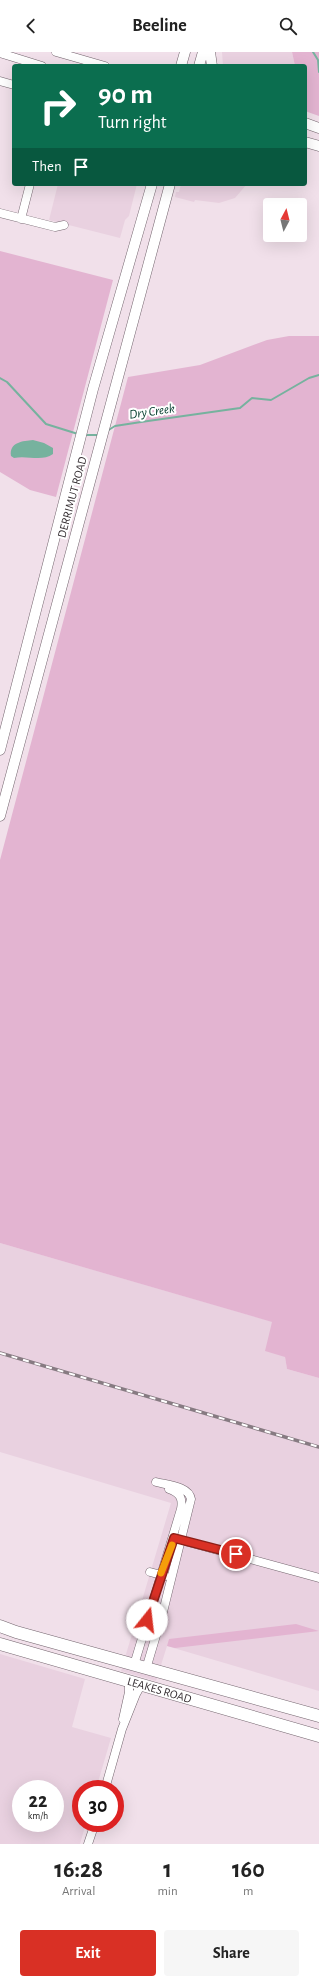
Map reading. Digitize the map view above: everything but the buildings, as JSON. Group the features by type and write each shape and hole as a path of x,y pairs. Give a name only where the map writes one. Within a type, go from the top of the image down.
{"highway":[{"name":"LEAKES ROAD","path":"0,1626 146,1669 319,1716"},
{"name":"LEAKES ROAD","path":"0,1644 319,1736"},
{"path":"129,1682 134,1665"},
{"path":"141,1685 146,1669"}],"main road":[{"path":"181,64 185,52"},
{"path":"199,64 202,52"},
{"path":"210,52 212,64"},
{"path":"307,125 319,128"},
{"path":"307,143 319,146"},
{"name":"DERRIMUT ROAD","path":"0,750 90,401 151,186"},
{"name":"DERRIMUT ROAD","path":"0,816 169,186"}],"street":[{"path":"56,52 98,64"},
{"path":"0,53 36,64"},
{"path":"0,81 12,84"},
{"path":"21,219 29,186"},
{"path":"0,213 55,227 64,225"},
{"path":"134,1665 160,1575 178,1539 190,1506 190,1495 184,1489 156,1482"},
{"path":"146,1669 172,1576 178,1539"},
{"path":"178,1539 210,1549 227,1551 319,1578"},
{"path":"150,1572 172,1576"},
{"path":"108,1780 122,1729 130,1687 129,1682"},
{"path":"122,1729 141,1685"},
{"path":"88,1844 92,1832"}],"shaded area":[{"path":"222,52 292,52 295,64 223,64"},
{"path":"292,52 319,52 319,116 307,112 307,64 295,64"},
{"path":"58,186 136,186 129,216 125,220 120,238 49,220"},
{"path":"180,186 245,186 235,198 219,203 195,200 194,202 175,197 176,192 179,192"},
{"path":"0,251 113,280 56,497 30,490 0,472"},
{"path":"289,336 319,336 319,1378 287,1369 285,1357 265,1351 272,1322 0,1243 0,860 128,377 200,365 267,340"},
{"path":"33,440 44,443 53,448 53,454 44,458 14,458 11,456 11,451 14,445"},
{"path":"0,1243 273,1322 285,1357 287,1369 319,1378 319,1691 167,1646 156,1681 121,1671 171,1503 0,1452"},
{"path":"296,1624 319,1631 175,1648 167,1646 169,1639"},
{"path":"0,1654 85,1679 72,1727 111,1738 99,1780 72,1780 72,1832 83,1832 80,1844 0,1844"}],"waterway":[{"path":"313,52 318,60 319,72"},
{"name":"Dry Creek","path":"107,431 115,426 240,408 252,398 271,400 309,378 319,375"},
{"name":"Dry Creek","path":"0,378 7,382 46,424 78,434"},
{"name":"Dry Creek","path":"85,435 98,435"}],"railway":[{"path":"0,1353 319,1447"}],"slow traffic":[{"path":"161,1573 172,1545"}],"route":[{"path":"147,1620 160,1575 168,1558 174,1538 210,1549 227,1551 236,1554"}]}
